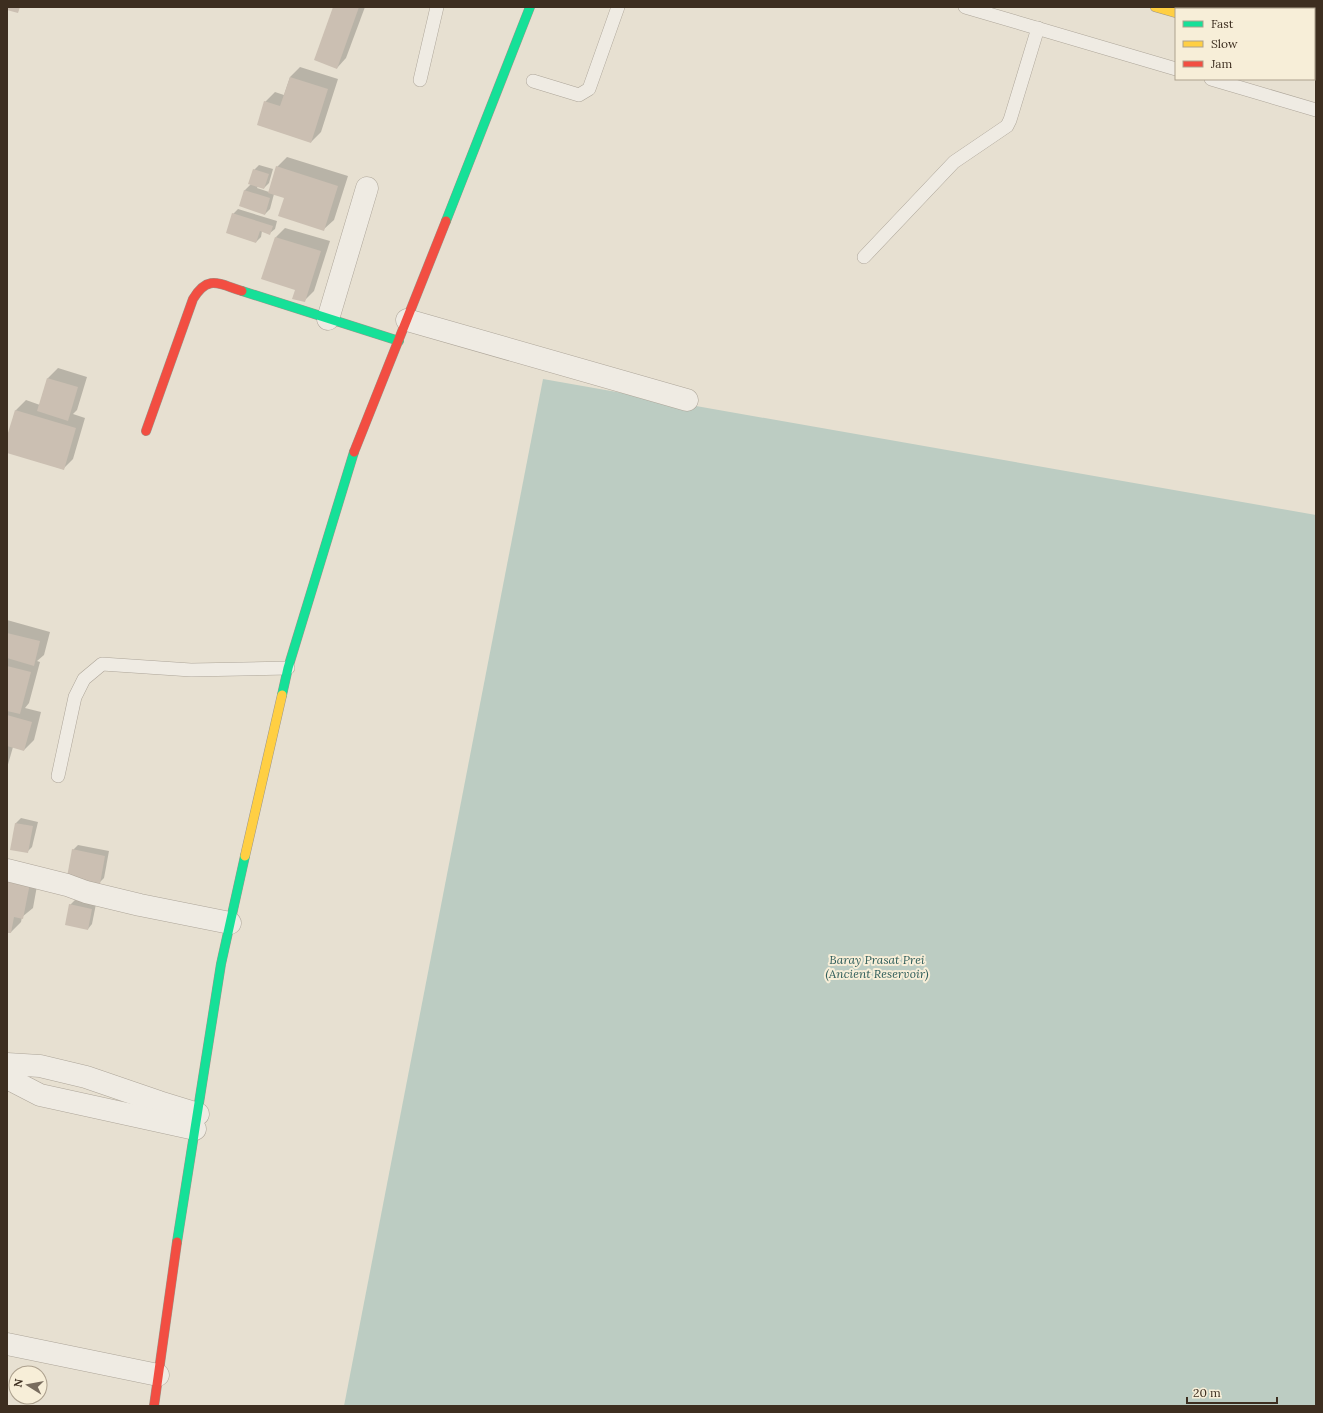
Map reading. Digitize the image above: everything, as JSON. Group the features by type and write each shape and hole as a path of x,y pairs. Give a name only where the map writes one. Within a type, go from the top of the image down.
{"street":[{"path":"154,1406 176,1245 221,964 288,668 351,458 399,341 530,7"},
{"path":"1155,7 1175,13"},
{"path":"328,319 367,188"},
{"path":"146,431 193,299 199,289 207,283 217,284 399,341"},
{"path":"407,320 687,400"},
{"path":"7,870 67,885 86,892 125,902 230,923"},
{"path":"7,1064 40,1066 86,1077 159,1102 196,1122"},
{"path":"7,1078 40,1095 196,1122"},
{"path":"7,1344 158,1375"}],"lane":[{"path":"420,80 437,7"},
{"path":"533,81 579,94 589,89 618,7"},
{"path":"965,7 1175,69"},
{"path":"864,257 954,162 1007,126 1038,28"},
{"path":"1214,80 1316,110"},
{"path":"58,776 75,697 84,679 102,664 190,670 288,668"}],"water":[{"name":"Baray Prasat Prei (Ancient Reservoir)","path":"543,379 1316,515 1316,1406 344,1406"}],"building":[{"path":"7,7 20,7 18,13 7,10"},
{"path":"333,7 359,7 337,69 314,60"},
{"path":"290,77 328,89 311,143 257,125 264,101 280,106"},
{"path":"276,166 338,186 324,231 278,216 284,198 268,193"},
{"path":"253,169 269,174 264,189 248,184"},
{"path":"244,190 270,198 265,215 239,206"},
{"path":"232,213 273,226 270,235 260,231 256,243 226,233"},
{"path":"275,237 321,251 305,302 292,299 295,290 261,279"},
{"path":"47,378 78,387 68,421 37,411"},
{"path":"15,410 76,428 64,470 7,453 7,436"},
{"path":"7,633 40,641 34,666 7,658"},
{"path":"7,666 31,672 20,714 7,711"},
{"path":"7,715 32,722 24,751 7,746"},
{"path":"15,823 33,826 28,853 10,850"},
{"path":"72,849 105,856 100,884 67,877"},
{"path":"7,874 31,878 23,919 14,917 11,933 7,933"},
{"path":"69,904 92,909 88,930 65,925"}],"traffic: fast":[{"path":"446,221 530,7"},
{"path":"242,291 399,341"},
{"path":"282,695 288,668 354,452"},
{"path":"177,1242 221,964 245,856"}],"traffic: slow":[{"path":"1155,7 1175,13"},
{"path":"245,856 282,695"}],"traffic: jam":[{"path":"354,452 446,221"},
{"path":"146,431 193,299 198,291 204,286 214,283 242,291"},
{"path":"154,1406 177,1242"}]}
